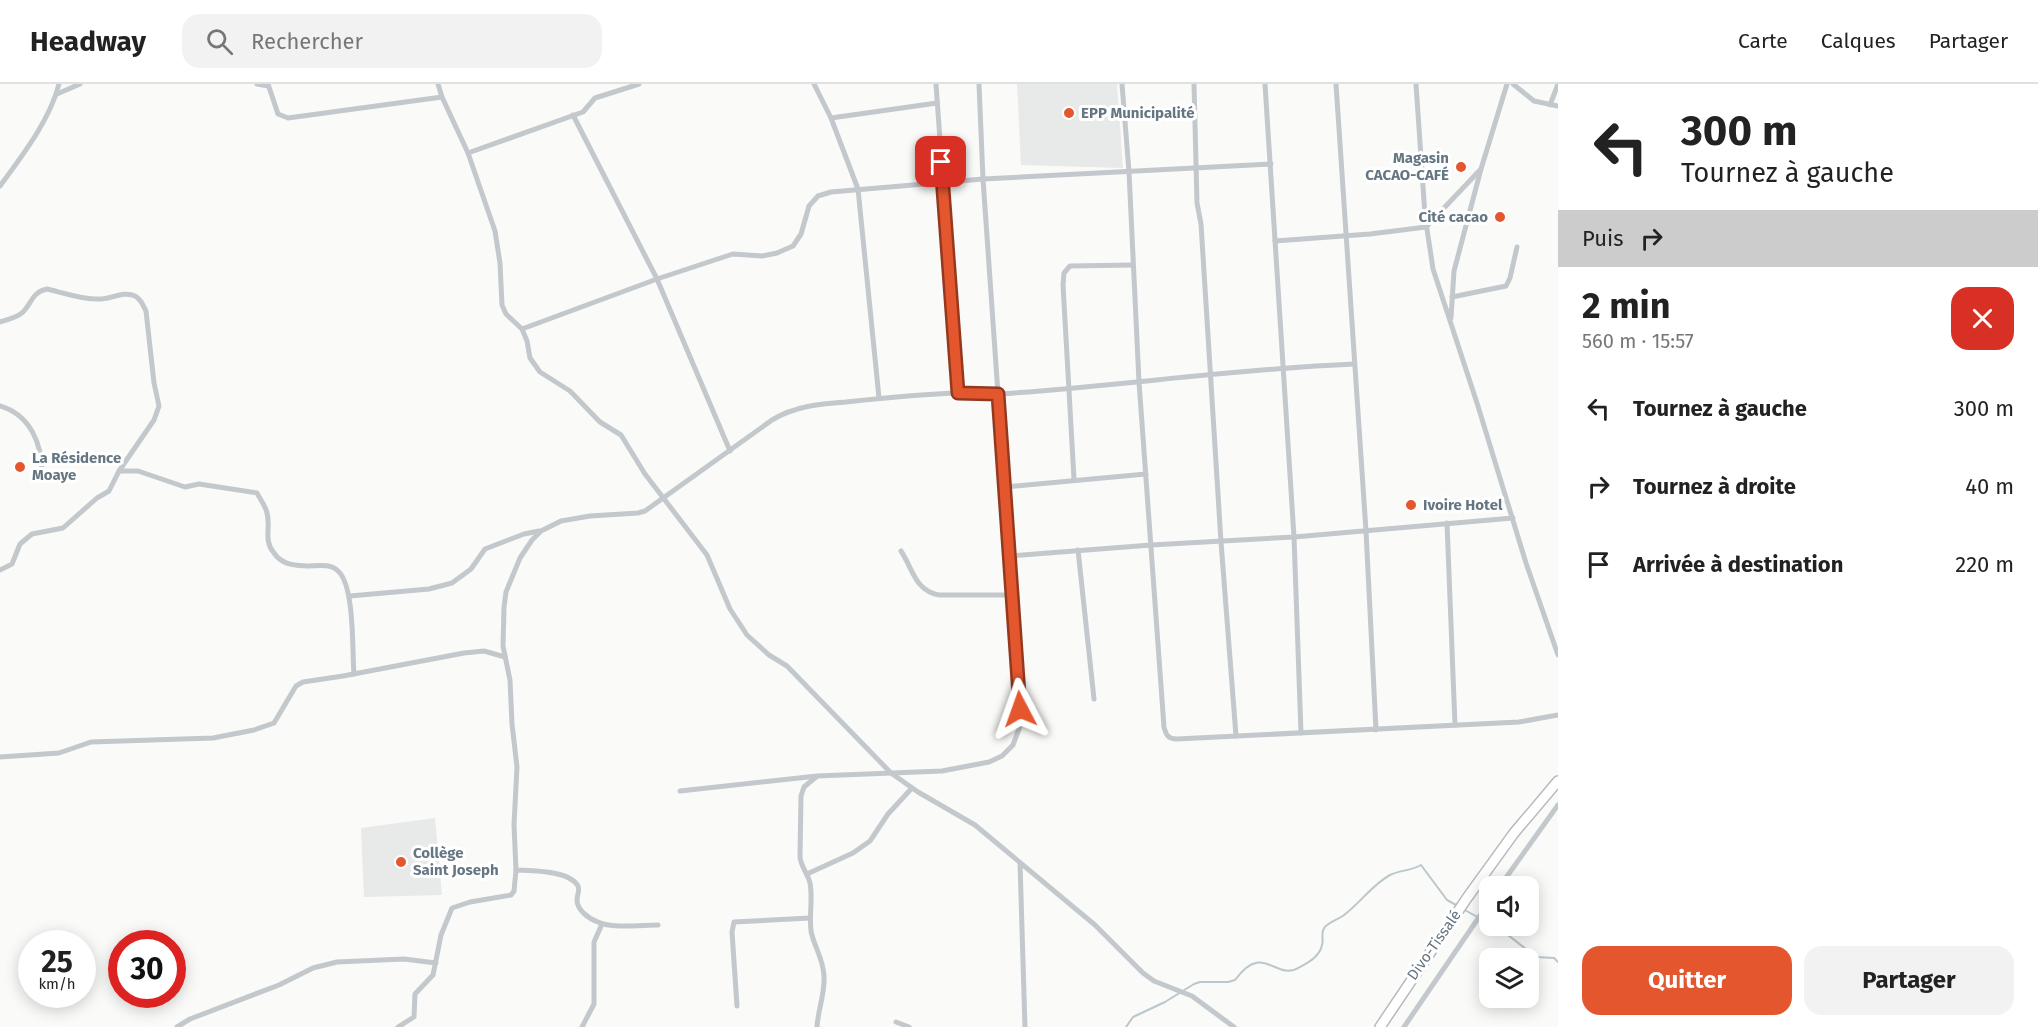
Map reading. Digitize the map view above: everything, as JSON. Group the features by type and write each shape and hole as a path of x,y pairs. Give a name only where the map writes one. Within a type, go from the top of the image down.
{"main road":[{"name":"Divo-Tissalé","path":"1380,1027 1460,907 1514,832 1558,781"}],"street":[{"path":"0,186 31,143 57,94 59,84"},
{"path":"57,94 80,84"},
{"path":"257,84 268,85 278,114 288,118 442,97"},
{"path":"438,84 468,153 495,231 500,263 502,305 506,314 522,329 530,358 540,372 566,387 600,422 621,435 663,498 707,555 730,609 747,634 769,655 787,666 891,773 975,825 1095,925 1143,973 1154,981 1192,996 1234,1027"},
{"path":"468,153 583,112 595,98 639,84"},
{"path":"814,84 831,118 858,189 879,398"},
{"path":"936,84 958,393"},
{"path":"680,791 817,776 942,771 973,766 1002,756 1013,745 1018,729 1020,709 978,84"},
{"path":"1122,84 1129,172 1139,382 1164,727 1167,736 1177,740 1519,723 1558,715"},
{"path":"1194,84 1197,203 1201,224 1236,736"},
{"path":"1265,84 1294,537 1301,733"},
{"path":"1336,84 1366,531 1376,730"},
{"path":"1416,84 1426,227 1433,269 1529,573 1558,655"},
{"path":"1451,323 1454,271 1481,169 1507,84"},
{"path":"1514,84 1534,101 1558,106"},
{"path":"1550,105 1558,84"},
{"path":"831,118 938,103"},
{"path":"573,116 657,279 730,451"},
{"path":"522,329 657,279 733,254 762,256 793,246 801,234 809,206 818,196 831,192 983,179 1271,164"},
{"path":"1275,241 1426,227 1481,169"},
{"path":"1452,297 1506,286 1518,247"},
{"path":"1074,479 1064,273 1070,266 1132,265"},
{"path":"0,322 17,317 24,311 31,297 40,290 46,289 92,299 134,295 146,311 154,383 159,406 154,420 118,471 109,491 97,498 63,528 32,534 21,544 12,564 0,570"},
{"path":"350,596 429,589 452,583 471,569 485,549 524,534 541,531 561,521 645,511 786,411 804,406 958,393 998,394 1284,367 1354,364"},
{"path":"0,405 11,409 32,429 42,455 42,472"},
{"path":"118,471 138,471 185,487 199,484 257,493 267,513 267,539 273,552 281,561 292,566 329,566 338,570 343,577 350,596 354,674"},
{"path":"1005,487 1146,474"},
{"path":"1011,556 1294,537 1513,518"},
{"path":"1447,523 1455,725"},
{"path":"398,1027 414,1017 415,994 433,975 441,935 452,908 511,895 514,891 517,767 510,680 505,657 504,607 506,592 520,558 541,531"},
{"path":"1078,550 1094,699"},
{"path":"901,551 918,584 930,593 1012,595"},
{"path":"0,757 59,753 91,742 213,738 254,730 274,723 296,686 303,681 354,674 464,653 484,651 505,657"},
{"path":"817,776 804,787 801,796 800,857 801,867 810,882 812,932 822,958 824,975 824,992 817,1027"},
{"path":"807,874 853,853 870,841 888,814 912,788"},
{"path":"1507,876 1558,805"},
{"path":"1020,862 1025,1027"},
{"path":"516,870 548,871 575,883 578,886 577,901 581,911 602,924 658,924"},
{"path":"1404,1027 1479,917"},
{"path":"737,1006 732,932 734,922 810,918"},
{"path":"582,1027 594,1004 594,942 602,924"},
{"path":"177,1027 190,1019 279,985 303,972 337,962 404,959 436,963"},
{"path":"896,1022 909,1027"}],"shaded area":[{"path":"1017,84 1117,84 1123,168 1021,165"},
{"name":"Collège Saint Joseph","path":"435,818 442,895 364,897 361,828"}],"waterway":[{"path":"1126,1027 1133,1017 1165,1002 1194,984 1235,980 1254,963 1291,971 1303,965 1314,958 1321,949 1323,931 1327,925 1344,915 1378,883 1394,873 1421,865 1447,900 1458,906"},
{"path":"1463,909 1479,918"},
{"path":"1509,936 1536,957 1554,958 1558,962"}],"place":[{"name":"EPP Municipalité","path":"1069,113"},
{"name":"Magasin CACAO-CAFÉ","path":"1461,167"},
{"name":"Cité cacao","path":"1500,217"},
{"name":"La Résidence Moaye","path":"20,467"},
{"name":"Ivoire Hotel","path":"1411,505"},
{"name":"Collège Saint Joseph","path":"401,862"}],"route":[{"path":"941,162 958,393 998,394 1020,709"}]}
